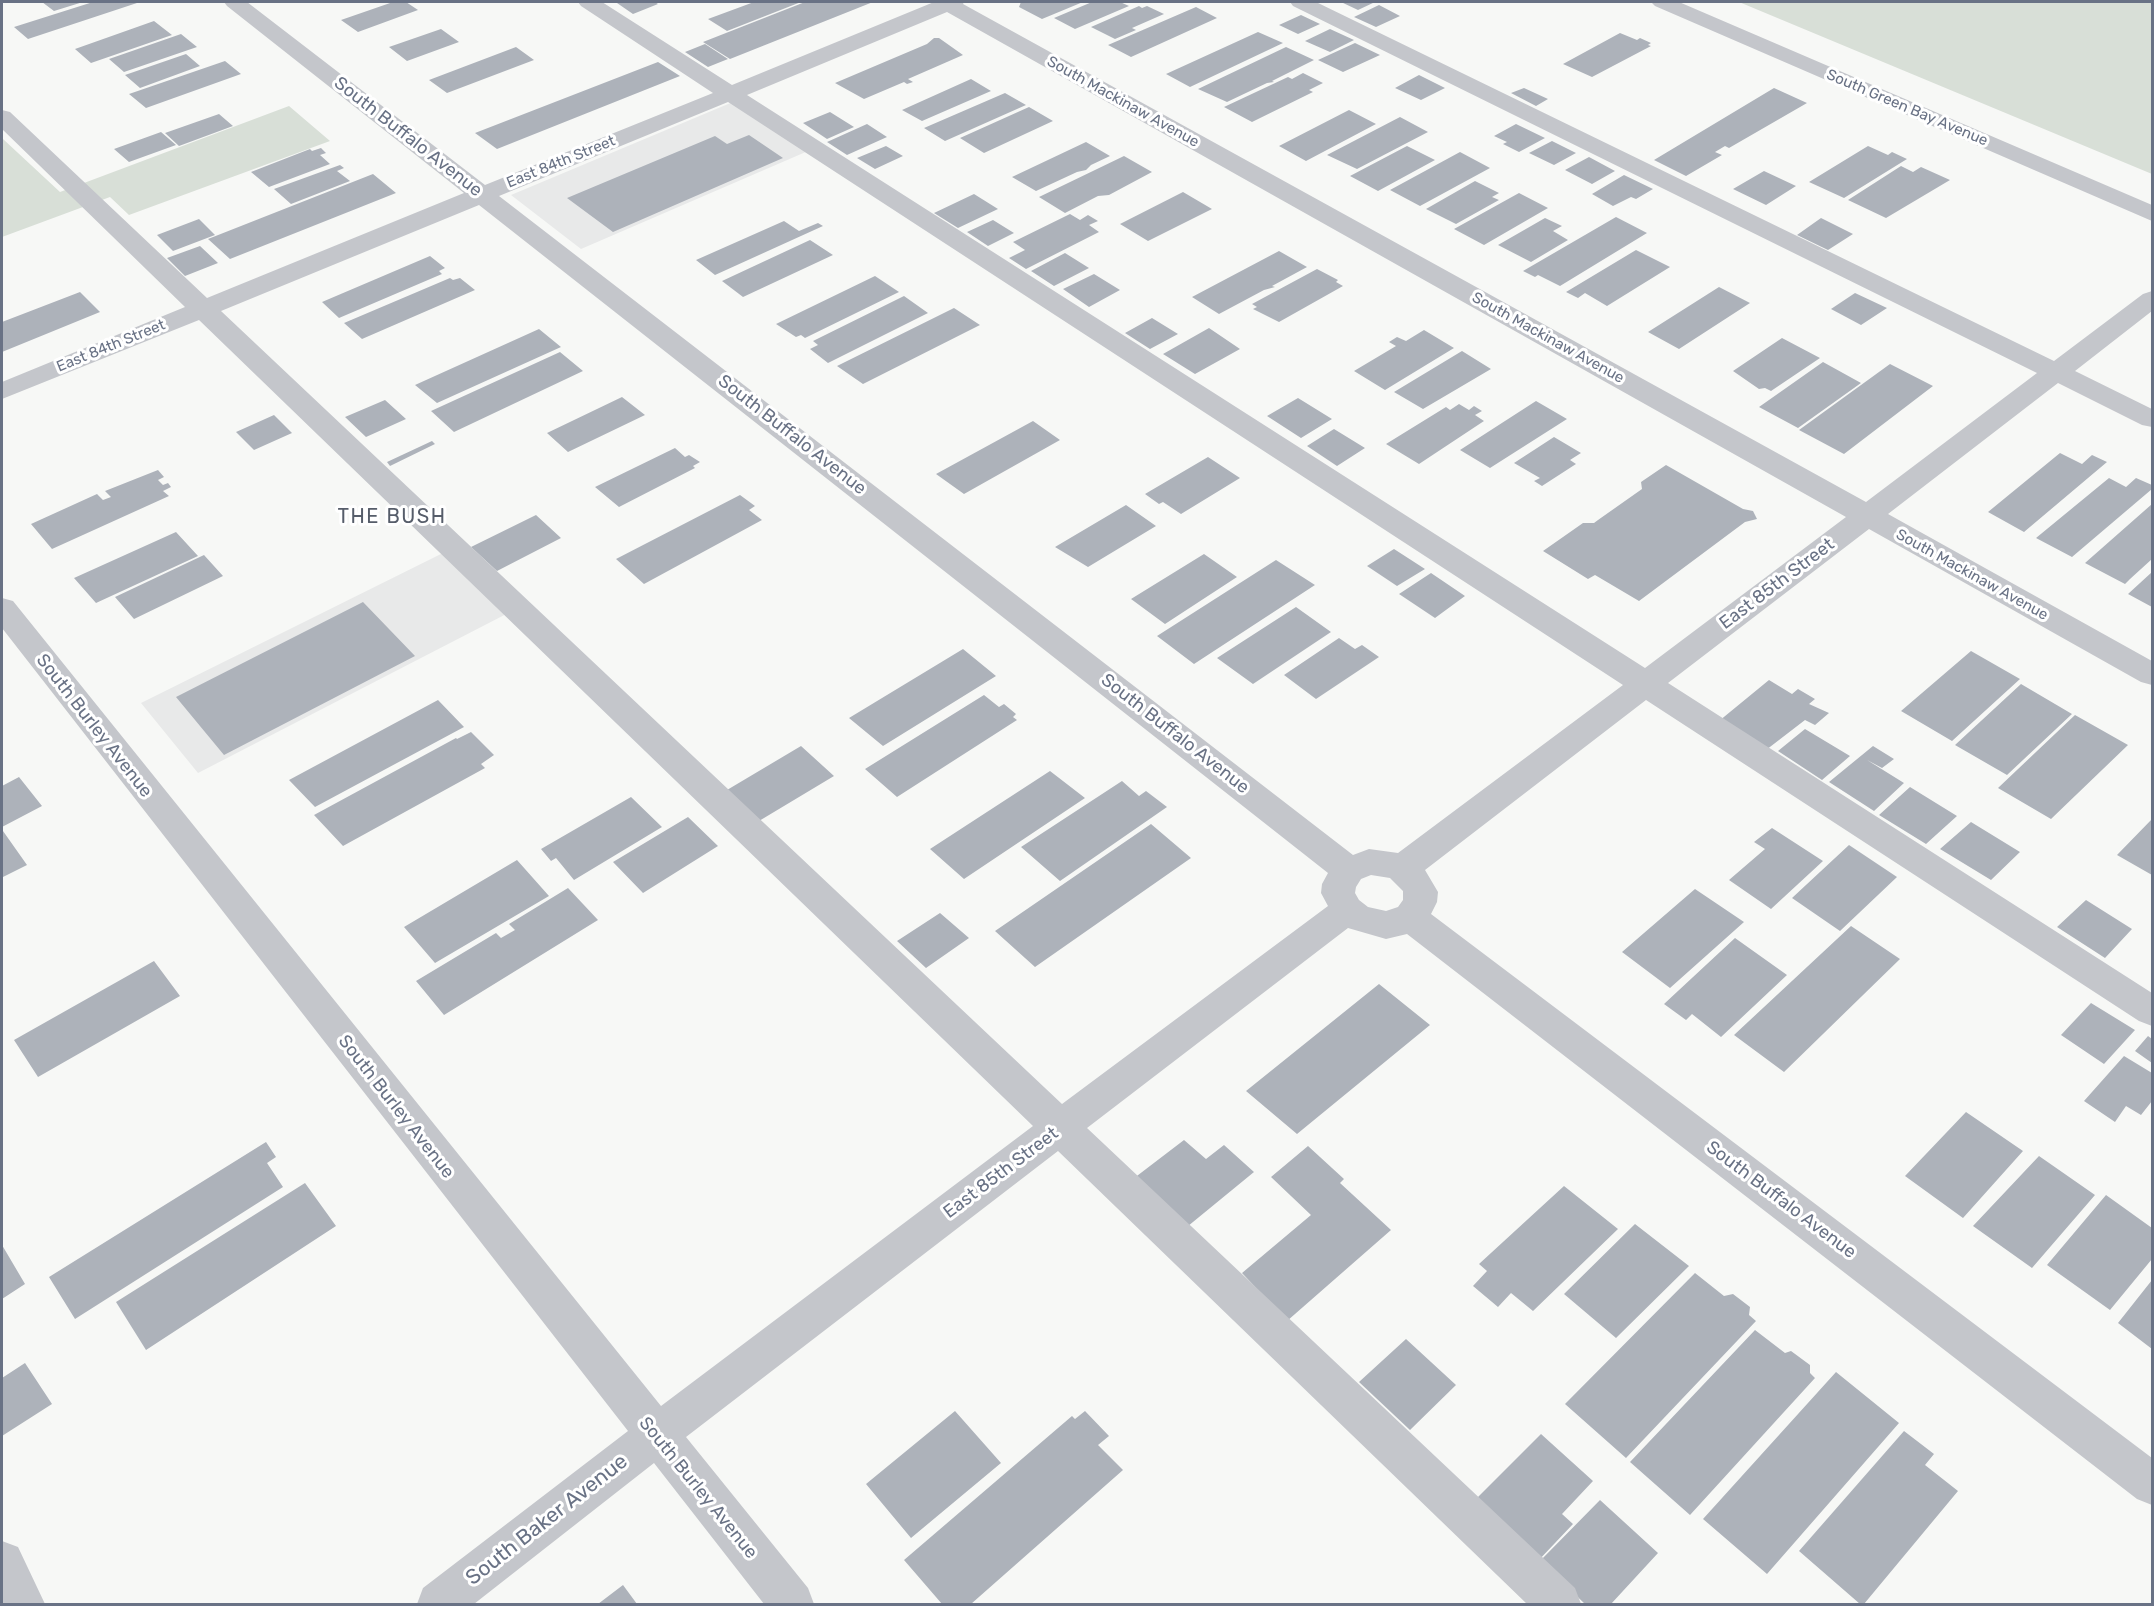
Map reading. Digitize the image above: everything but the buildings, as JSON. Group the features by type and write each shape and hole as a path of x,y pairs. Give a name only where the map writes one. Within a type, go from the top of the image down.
{"street":[{"name":"South Buffalo Avenue","path":"234,2 1349,870"},
{"path":"588,2 2152,1011"},
{"name":"East 84th Street","path":"2,391 949,2"},
{"name":"South Mackinaw Avenue","path":"949,2 2152,674"},
{"path":"1300,2 2152,419"},
{"name":"South Green Bay Avenue","path":"1662,2 2152,214"},
{"path":"2,117 1559,1605"},
{"name":"East 85th Street","path":"1402,869 2152,299"},
{"name":"South Burley Avenue","path":"2,608 792,1605"},
{"path":"1380,862 1402,869 1417,883 1420,892 1420,902 1410,917 1399,923 1386,925 1358,918 1347,910 1338,893 1339,884 1349,870 1358,865 1380,862"},
{"name":"East 85th Street","path":"656,1435 1347,910"},
{"name":"South Buffalo Avenue","path":"1410,917 2152,1484"},
{"name":"South Baker Avenue","path":"439,1605 656,1435"},
{"path":"2,1563 23,1605"}],"shaded area":[{"path":"1739,2 2152,2 2152,174"},
{"path":"740,99 815,148 581,249 511,195"},
{"path":"289,106 330,141 129,215 110,197 2,237 3,139 60,192"},
{"path":"453,548 516,609 198,773 141,703"}],"district":[{"name":"THE BUSH","path":"392,517"}]}
